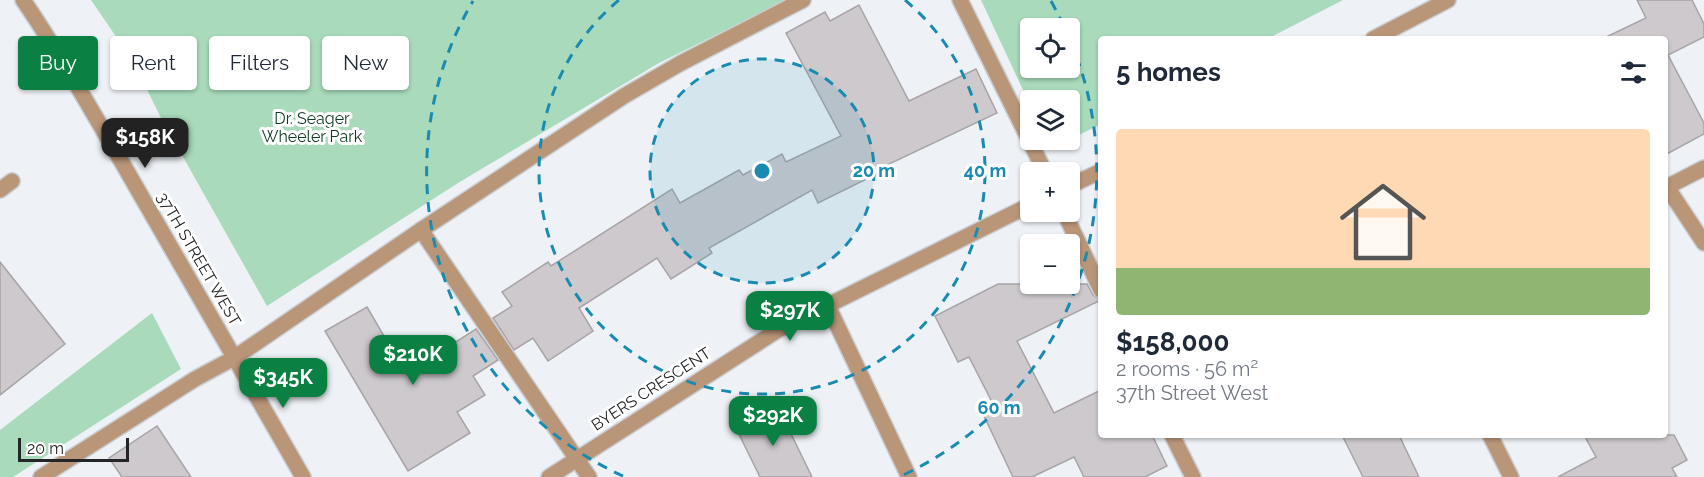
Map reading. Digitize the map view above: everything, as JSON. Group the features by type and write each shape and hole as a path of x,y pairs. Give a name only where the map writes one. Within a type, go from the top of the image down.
{"street":[{"name":"37TH STREET WEST","path":"23,0 55,46 210,311 234,358 303,477"},
{"path":"40,477 195,379 234,358 421,230 624,96 681,63 803,0"},
{"path":"960,0 1040,162"},
{"path":"1377,36 1424,5 1448,0"},
{"path":"1668,187 1704,168"},
{"path":"1080,181 1098,172"},
{"path":"1668,191 1704,243"},
{"name":"BYERS CRESCENT","path":"549,477 750,346 790,323 1020,211"},
{"path":"1069,222 1098,284"},
{"path":"421,230 590,477"},
{"path":"828,306 909,477"},
{"path":"1174,438 1193,477"},
{"path":"1492,438 1511,477"}],"green space":[{"name":"Dr. Seager Wheeler Park","path":"91,0 786,0 659,63 458,183 267,306 147,90 197,90 197,36 116,36"},
{"path":"981,0 1343,0 1273,36 1098,36 1098,125 1080,134 1080,90 1023,90"},
{"path":"152,313 181,369 13,477 0,477 0,430"}],"building":[{"path":"1637,0 1692,0 1704,24 1704,37 1668,55 1668,36 1608,36 1646,18"},
{"path":"859,5 909,101 976,69 997,113 889,164 891,167 818,203 812,190 709,248 712,253 671,279 657,258 579,308 593,331 548,361 533,338 514,350 493,318 512,306 502,292 548,262 551,266 672,189 680,203 739,170 743,175 782,154 786,162 841,136 786,33 825,12 830,21"},
{"path":"1668,55 1704,123 1704,134 1668,153"},
{"path":"0,262 65,344 0,395"},
{"path":"998,284 1020,284 1020,294 1080,294 1080,284 1087,284 1098,301 1017,341 1054,413 1098,391 1098,438 1153,438 1167,466 1145,477 1084,477 1074,457 1032,477 1013,477 984,416 996,410 969,357 958,362 935,316"},
{"path":"367,307 406,374 476,329 498,360 473,376 485,395 457,412 470,433 408,471 325,331"},
{"path":"778,407 812,477 760,477 736,428"},
{"path":"157,426 191,477 122,477 109,458"},
{"path":"1668,435 1674,435 1687,460 1672,468 1677,477 1558,477 1596,457 1586,438 1668,438"},
{"path":"1344,438 1400,438 1419,477 1363,477"}]}
